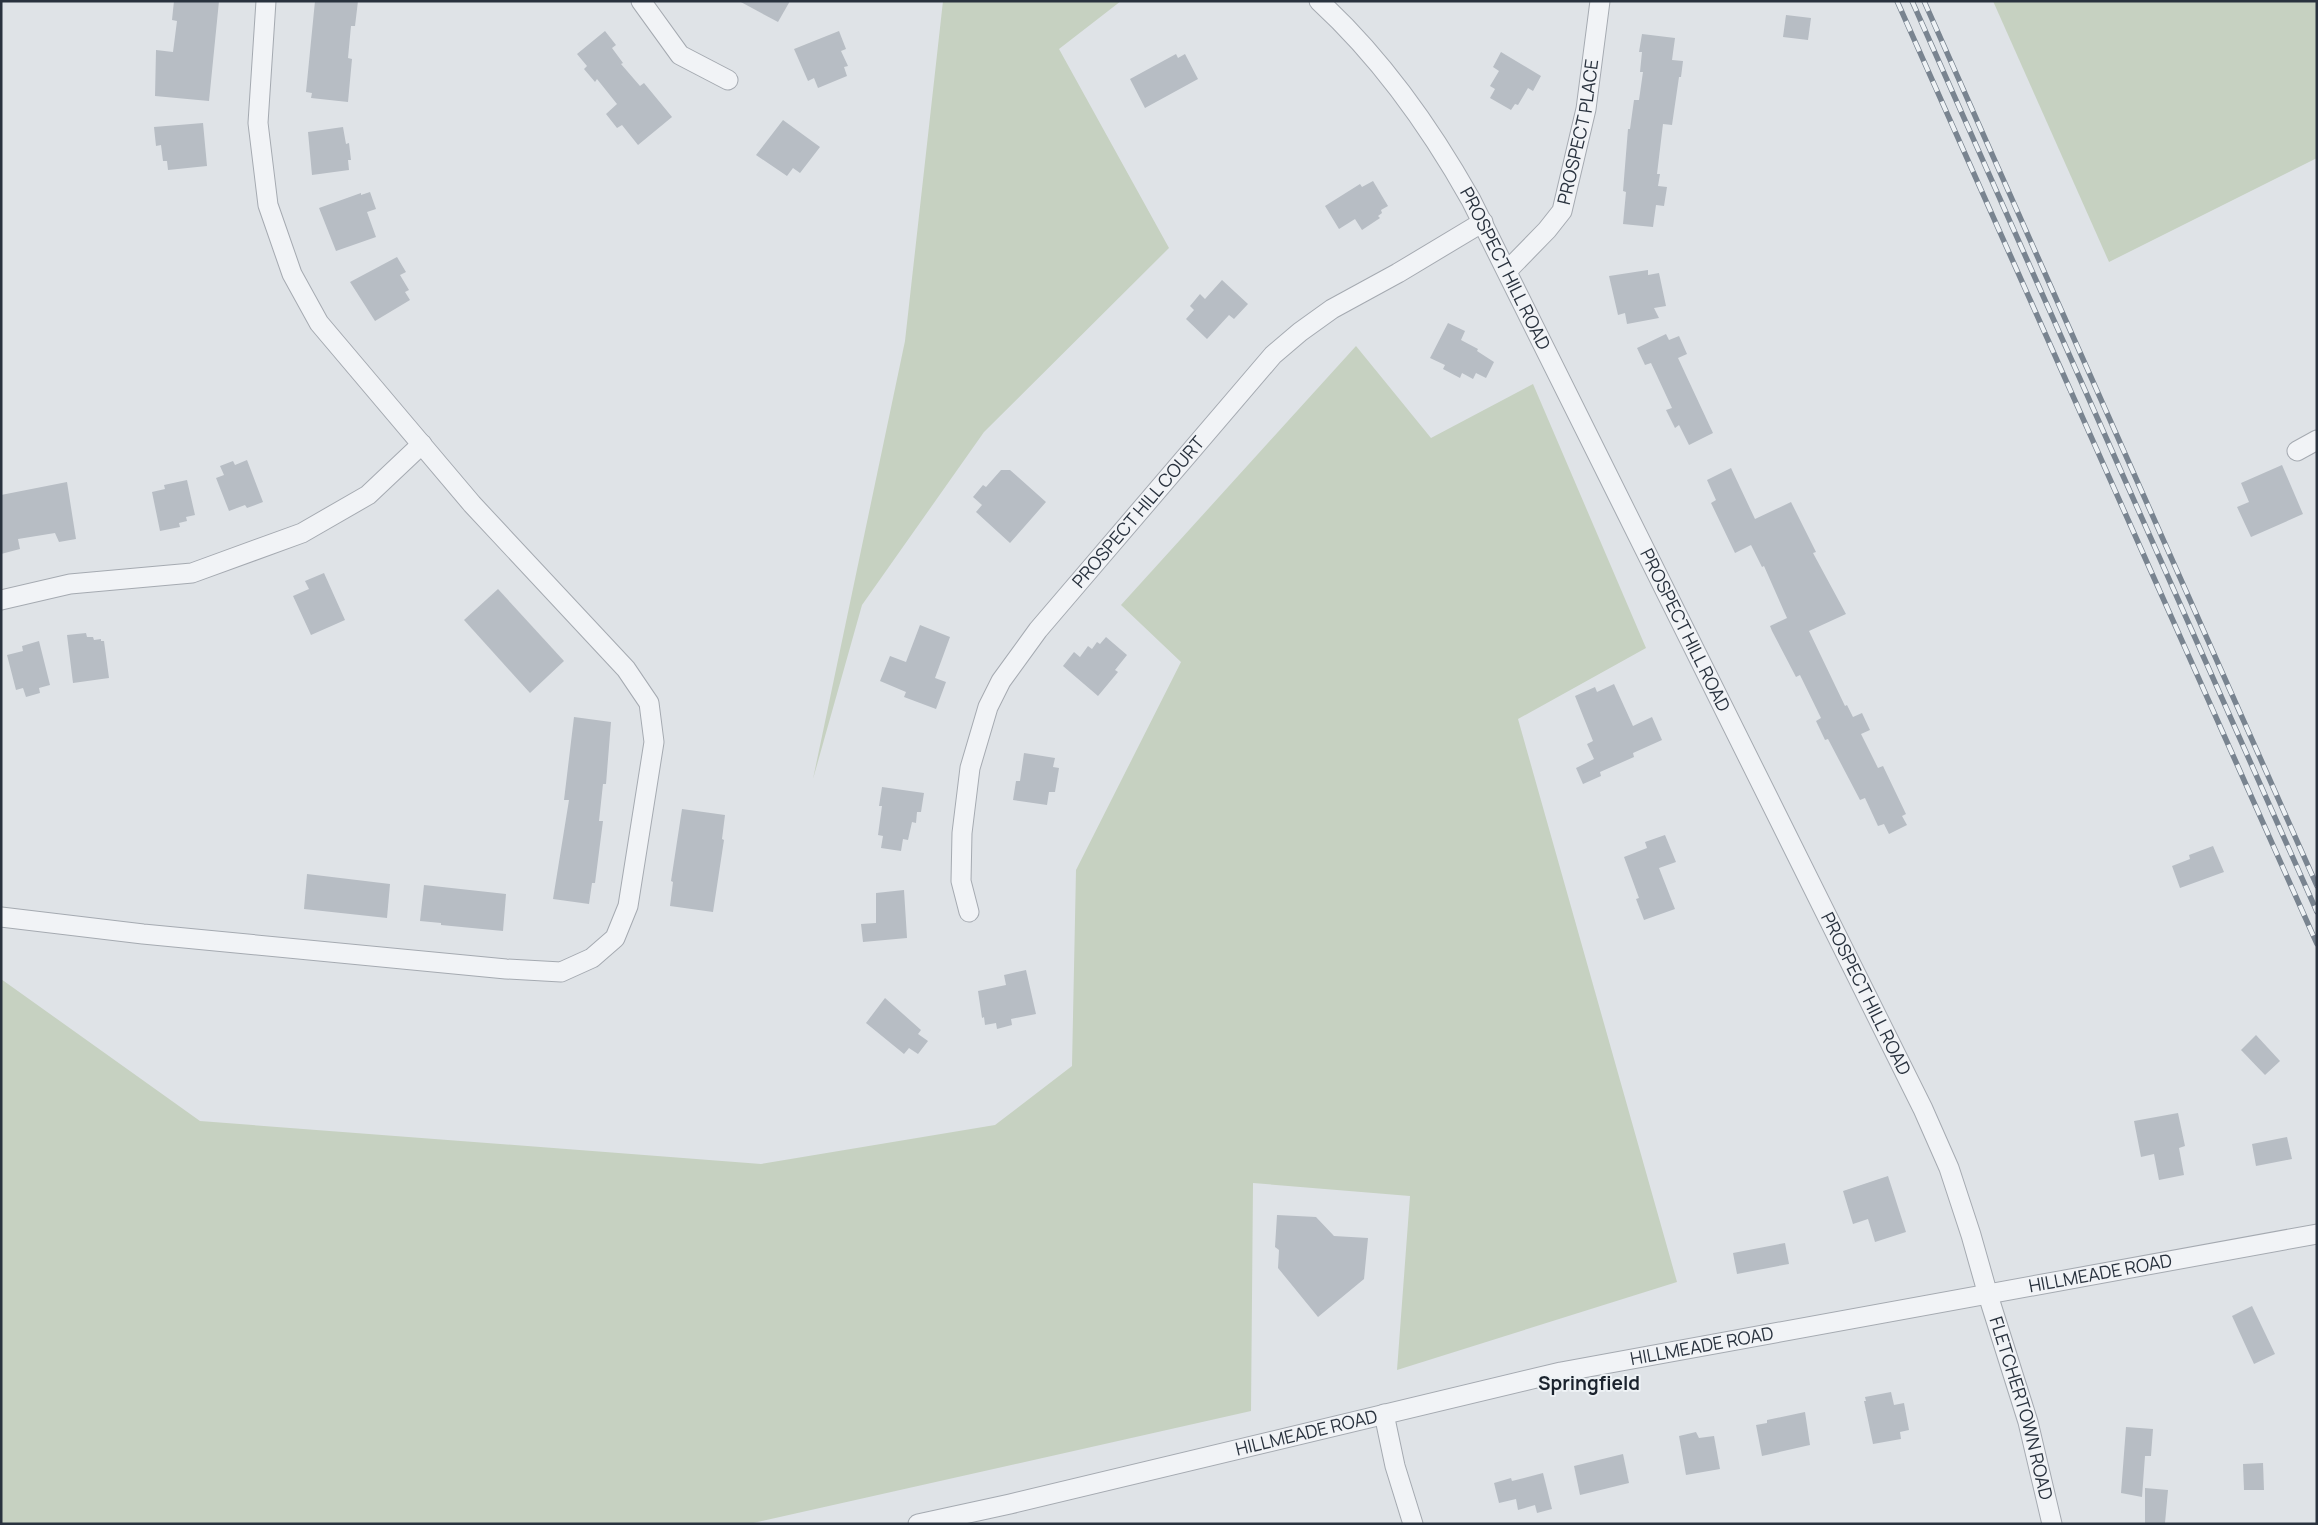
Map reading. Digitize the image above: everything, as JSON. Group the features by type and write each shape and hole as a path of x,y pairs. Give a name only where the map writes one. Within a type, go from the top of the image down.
{"street":[{"path":"1,917 143,934 506,970 561,972 592,958 615,938 628,906 654,742 649,703 626,669 472,504 319,323 292,274 268,205 258,123 266,1"},
{"path":"641,1 680,55 728,80"},
{"name":"PROSPECT HILL ROAD","path":"1319,1 1343,23 1382,67 1444,152 1508,270 1610,480 1766,790 1923,1109 1949,1168 1972,1235 1988,1295"},
{"name":"PROSPECT PLACE","path":"1508,270 1547,230 1562,211 1586,109 1600,1"},
{"name":"PROSPECT HILL COURT","path":"969,912 962,881 962,833 970,768 988,707 1001,681 1038,630 1273,356 1300,332 1332,309 1398,273 1483,222"},
{"path":"2297,451 2317,440"},
{"path":"1,600 70,584 192,573 302,533 368,495 422,444"},
{"name":"HILLMEADE ROAD","path":"918,1524 1010,1504 1561,1372 2317,1234"},
{"name":"FLETCHERTOWN ROAD","path":"1988,1295 2028,1422 2052,1524"},
{"path":"1384,1414 1394,1466 1413,1524"}],"green space":[{"path":"943,1 1121,1 1059,49 1169,248 984,432 862,605 813,779 905,341"},
{"path":"1993,1 2317,1 2317,158 2109,262"},
{"path":"1356,346 1431,438 1533,384 1646,648 1518,719 1677,1282 1397,1370 1410,1196 1253,1183 1251,1411 749,1524 1,1524 1,979 200,1121 761,1164 995,1125 1072,1066 1076,870 1181,662 1121,605"}],"building":[{"path":"174,1 219,1 209,101 155,96 156,50 173,52 177,21 172,20"},
{"path":"315,1 358,1 355,26 351,26 348,58 352,59 348,102 311,98 312,93 306,92"},
{"path":"739,1 790,1 778,22"},
{"path":"1786,15 1811,18 1808,40 1783,37"},
{"path":"605,31 616,45 612,48 623,63 621,64 640,86 644,83 672,117 638,145 622,125 617,128 606,114 617,104 597,79 595,82 584,69 587,66 577,54"},
{"path":"839,31 846,49 841,51 848,66 844,67 847,76 818,88 814,78 808,81 794,49"},
{"path":"1642,34 1675,38 1672,60 1683,61 1672,125 1663,124 1657,174 1660,174 1658,186 1667,187 1664,206 1656,205 1653,227 1623,224 1626,192 1623,191 1628,129 1630,129 1634,100 1639,100 1643,72 1640,72 1642,52 1639,52"},
{"path":"1501,52 1541,76 1533,91 1528,88 1518,105 1515,104 1511,110 1490,98 1495,89 1490,86 1499,71 1493,67"},
{"path":"1176,54 1178,58 1185,54 1198,79 1145,108 1130,79"},
{"path":"783,120 820,147 800,173 793,168 787,176 756,155"},
{"path":"203,123 207,166 168,170 167,161 163,161 161,145 156,146 154,127"},
{"path":"343,127 346,144 349,143 351,160 348,160 349,170 312,175 308,132"},
{"path":"1373,181 1388,206 1381,210 1382,213 1378,216 1380,218 1362,230 1355,219 1339,229 1325,206 1360,184 1362,187"},
{"path":"370,192 376,209 367,212 376,237 336,251 319,208 361,193 361,195"},
{"path":"397,257 406,272 400,275 409,290 405,292 410,300 375,321 350,282"},
{"path":"1648,270 1648,275 1659,273 1666,306 1654,308 1659,318 1627,324 1625,313 1618,315 1609,276"},
{"path":"1222,280 1248,304 1234,319 1229,315 1207,339 1186,319 1194,310 1190,306 1200,294 1205,299"},
{"path":"1448,323 1465,331 1461,340 1478,349 1477,351 1494,362 1486,378 1476,373 1473,379 1462,373 1460,378 1443,369 1445,365 1430,358"},
{"path":"1666,334 1669,340 1679,336 1687,354 1678,358 1713,433 1689,445 1679,425 1675,428 1666,410 1672,408 1651,363 1645,365 1637,348"},
{"path":"247,460 263,502 247,508 245,505 229,511 216,478 224,475 220,466 233,461 235,465"},
{"path":"2282,465 2303,514 2251,537 2237,507 2249,502 2241,483"},
{"path":"1731,468 1755,519 1791,502 1816,552 1813,553 1846,614 1809,631 1845,706 1847,705 1853,717 1862,713 1870,730 1861,734 1878,768 1883,766 1906,814 1902,816 1907,825 1889,834 1884,824 1878,826 1865,798 1860,800 1828,739 1825,740 1816,721 1821,718 1800,675 1796,677 1772,631 1770,626 1787,618 1764,566 1762,567 1751,545 1735,553 1711,503 1716,500 1707,480"},
{"path":"1001,470 1010,470 1046,502 1010,543 976,512 982,505 973,497 983,485 986,487"},
{"path":"187,480 195,515 186,517 187,521 179,523 180,527 160,531 152,492 165,489 164,485"},
{"path":"67,482 76,539 59,542 55,533 18,539 20,549 1,554 1,495"},
{"path":"324,573 345,620 311,635 293,596 309,589 305,581"},
{"path":"498,589 564,661 530,693 464,620"},
{"path":"920,625 950,637 935,678 946,682 936,709 904,697 906,692 880,681 890,656 906,662"},
{"path":"86,633 87,637 104,641 109,678 73,683 67,635"},
{"path":"1106,637 1127,655 1115,670 1118,672 1098,696 1063,666 1074,652 1080,657 1088,646 1092,649 1097,642 1100,644"},
{"path":"39,641 50,685 39,688 40,693 26,697 23,688 16,690 7,655 23,651 22,646"},
{"path":"1614,684 1633,726 1652,717 1662,740 1633,753 1634,757 1600,772 1601,776 1583,784 1576,768 1594,759 1587,744 1593,741 1575,696 1595,687 1597,692"},
{"path":"574,717 611,722 606,784 603,784 599,821 603,821 595,883 592,883 589,904 553,899 569,800 564,800"},
{"path":"1024,753 1055,758 1053,767 1059,768 1055,792 1049,792 1047,805 1013,800 1016,781 1020,781"},
{"path":"882,787 924,793 921,812 917,812 916,823 912,822 908,840 903,839 901,851 881,848 883,836 878,835 882,806 879,806"},
{"path":"682,809 725,815 722,839 724,840 713,912 670,906 673,882 671,881"},
{"path":"1665,835 1676,862 1659,868 1675,909 1644,920 1636,899 1639,898 1624,857 1647,848 1645,842"},
{"path":"2213,846 2224,872 2180,888 2172,866 2190,859 2189,855"},
{"path":"307,874 390,884 387,918 304,909"},
{"path":"424,885 506,894 503,931 420,921"},
{"path":"904,890 907,938 863,942 861,924 876,923 876,893"},
{"path":"1026,970 1036,1014 1011,1019 1012,1025 997,1029 996,1023 985,1025 984,1017 982,1018 978,991 1006,985 1004,975"},
{"path":"885,998 921,1030 918,1034 928,1041 918,1054 909,1048 904,1054 866,1023"},
{"path":"2256,1035 2280,1061 2265,1075 2241,1050"},
{"path":"2178,1113 2185,1146 2179,1148 2184,1175 2159,1180 2154,1154 2141,1157 2134,1121"},
{"path":"2287,1137 2292,1159 2256,1166 2252,1144"},
{"path":"1888,1176 1906,1232 1875,1242 1868,1219 1853,1224 1843,1191"},
{"path":"1277,1215 1316,1217 1334,1236 1368,1238 1364,1279 1318,1317 1278,1268 1279,1250 1275,1247"},
{"path":"1785,1243 1789,1264 1737,1274 1733,1253"},
{"path":"2252,1306 2275,1354 2254,1364 2232,1316"},
{"path":"1891,1392 1894,1405 1904,1403 1909,1430 1900,1432 1901,1439 1873,1444 1864,1401 1866,1401 1865,1397"},
{"path":"1805,1412 1810,1445 1762,1456 1756,1425 1767,1423 1767,1420"},
{"path":"2126,1427 2153,1429 2151,1456 2145,1456 2142,1497 2121,1493"},
{"path":"1696,1432 1699,1438 1714,1436 1720,1469 1686,1475 1679,1436"},
{"path":"1623,1454 1629,1483 1580,1495 1574,1466"},
{"path":"2263,1463 2264,1490 2244,1490 2243,1464"},
{"path":"1543,1473 1552,1509 1537,1513 1535,1505 1518,1510 1516,1499 1499,1503 1494,1483 1511,1478 1512,1481"},
{"path":"2145,1488 2168,1490 2165,1523 2145,1524"}],"railway":[{"path":"1897,1 2317,944"},
{"path":"1912,1 2317,912"},
{"path":"1924,1 2317,886"}],"district":[{"name":"Springfield","path":"1589,1383"}]}
